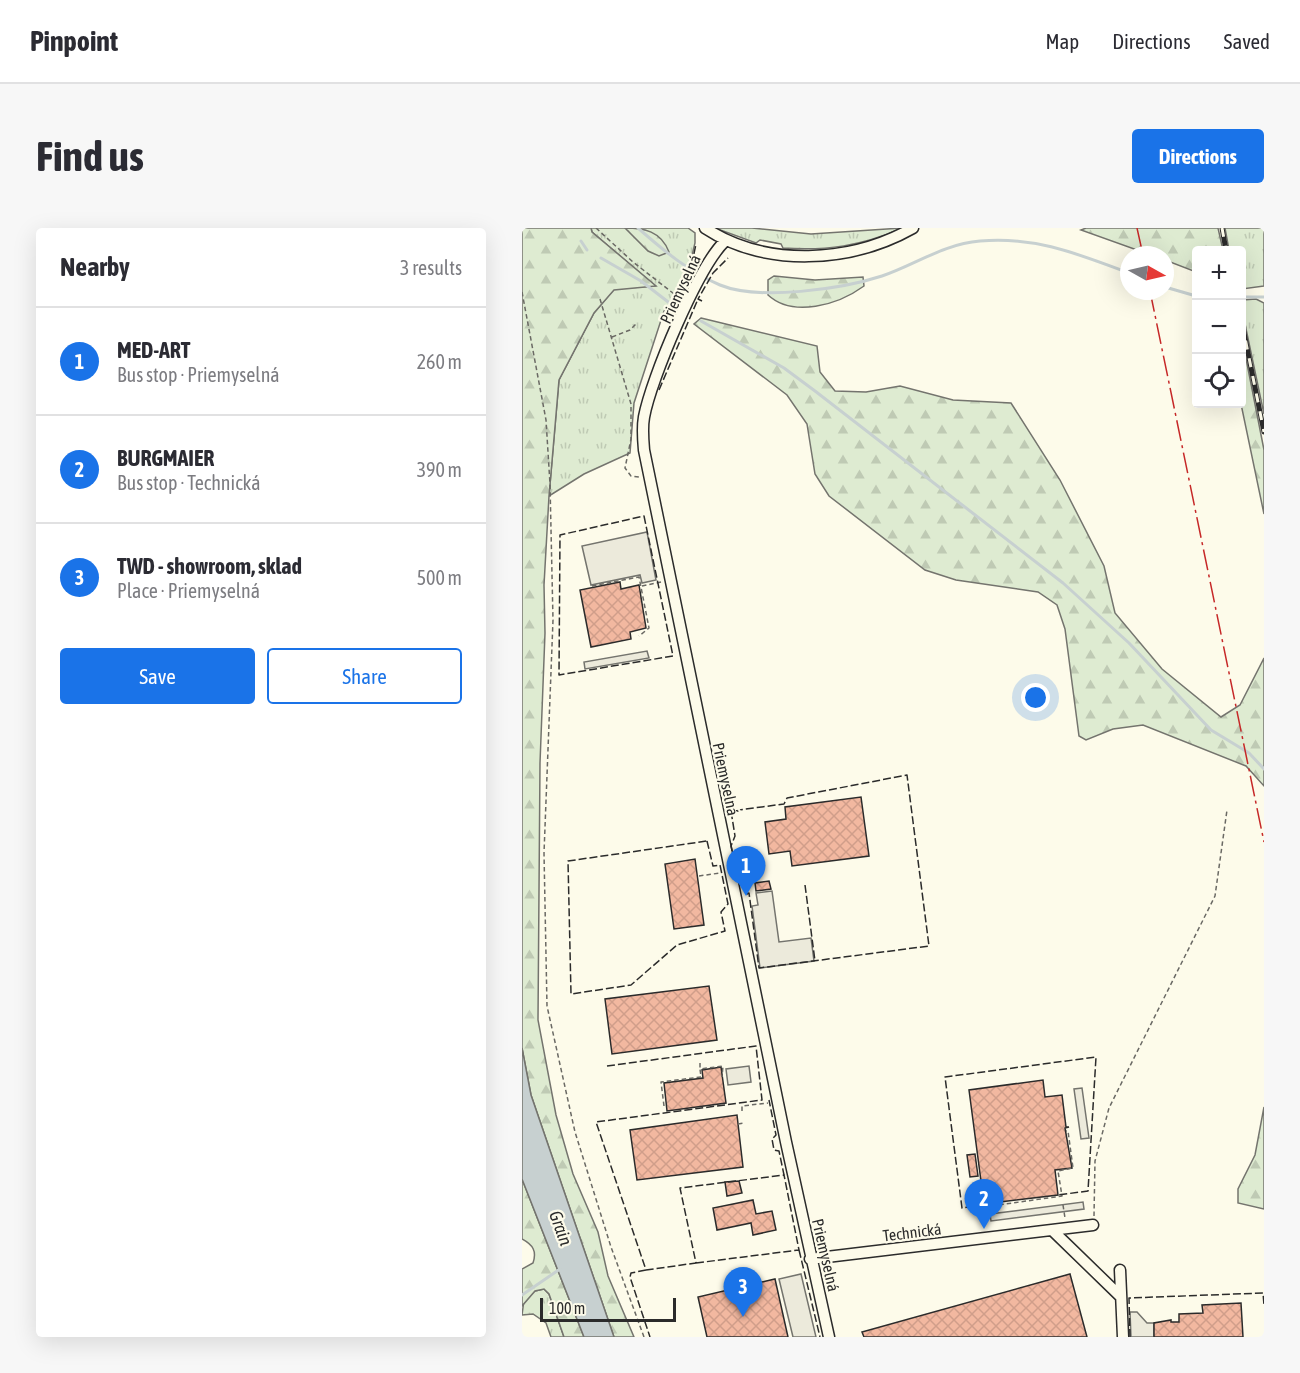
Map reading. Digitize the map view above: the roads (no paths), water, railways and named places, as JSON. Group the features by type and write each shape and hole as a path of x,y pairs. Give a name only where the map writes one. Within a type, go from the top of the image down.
{"street":[{"path":"705,228 725,241 783,254 825,255 867,248 913,228"},
{"name":"Priemyselná","path":"725,241 714,251 687,298 647,402 643,431 648,474 810,1259 829,1337"},
{"name":"Technická","path":"810,1259 1094,1226"},
{"path":"1052,1230 1121,1297"},
{"path":"1120,1270 1122,1337"}],"water":[{"name":"Grain","path":"522,1048 531,1095 614,1337 584,1337 522,1179"}],"waterway":[{"path":"638,228 677,260 709,280 737,290 756,292 778,293 823,289 865,281 954,246 980,241 1000,240 1038,244 1074,253 1120,270"},
{"path":"581,241 587,250"},
{"path":"601,258 641,281 676,308"},
{"path":"1174,290 1192,295"},
{"path":"1246,297 1264,297"},
{"path":"701,321 784,368 1063,583 1129,643 1211,730 1249,753 1264,769"},
{"path":"522,1295 560,1269"}],"railway":[{"path":"1222,228 1225,246"},
{"path":"1246,343 1264,432"}],"place":[{"name":"MED-ART","path":"746,896"},
{"name":"BURGMAIER","path":"984,1229"},
{"name":"TWD - showroom, sklad","path":"743,1317"}]}
